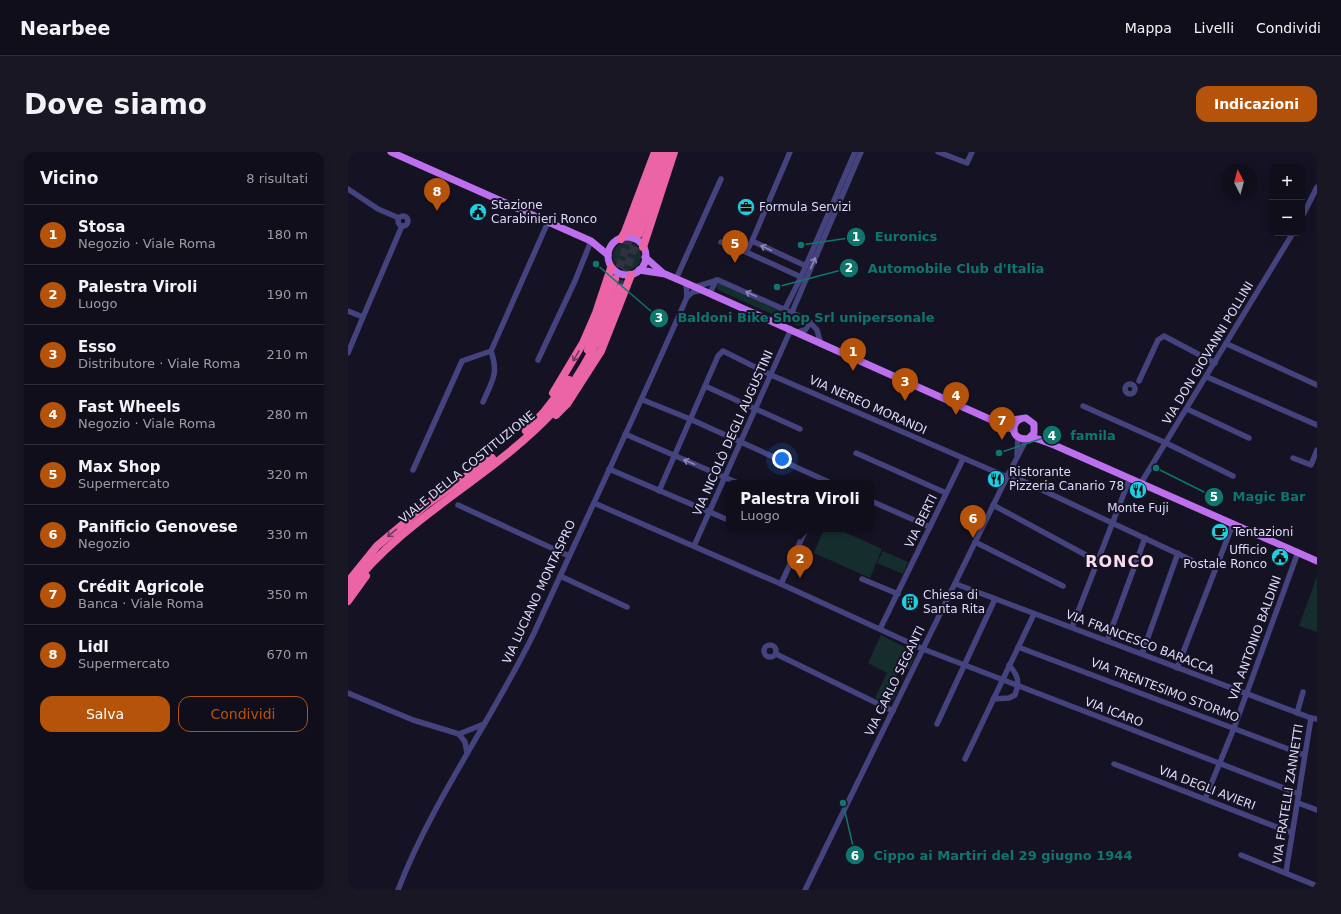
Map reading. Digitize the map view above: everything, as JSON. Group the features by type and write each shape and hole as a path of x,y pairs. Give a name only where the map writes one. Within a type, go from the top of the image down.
{"highway":[{"path":"621,238 625,232 655,152"},
{"path":"661,152 636,233 668,152"},
{"path":"643,247 674,152"},
{"path":"611,268 596,313 583,343 543,408 526,426 525,436 539,432 567,404 581,384 601,351 631,275"},
{"name":"VIALE DELLA COSTITUZIONE","path":"348,582 377,546 427,504 525,436 585,357 600,322 615,279"},
{"name":"VIALE DELLA COSTITUZIONE","path":"348,591 367,567 419,519 525,436 554,411 586,364 603,331 620,288"},
{"path":"348,573 377,546"},
{"path":"348,601 388,547"}],"main road":[{"path":"391,152 592,242 608,255"},
{"path":"592,242 613,243 621,238 633,239 643,247 646,257 665,274"},
{"path":"613,243 608,255 611,268 620,274 631,275 640,270 646,257"},
{"path":"640,270 665,274 676,278 820,341 989,418 1014,430 1024,438 1054,445 1317,561"},
{"path":"989,418 1007,420 1030,419 1044,438 1054,445"},
{"path":"1014,430 1015,423 1020,419"},
{"path":"1024,438 1034,434 1035,427"}],"street":[{"path":"746,252 790,152"},
{"path":"785,309 806,266 855,152"},
{"path":"792,312 861,152"},
{"path":"938,152 967,163 972,152"},
{"path":"676,278 721,179"},
{"path":"1306,210 1317,188"},
{"path":"348,189 378,209 399,218 404,216 407,219 406,225 402,226 348,353"},
{"path":"1306,210 1317,200"},
{"path":"399,218 398,223 402,226"},
{"path":"483,402 496,372 491,351 548,222"},
{"name":"VIA DON GIOVANNI POLLINI","path":"1141,483 1187,410 1291,236"},
{"path":"752,241 806,266"},
{"path":"538,360 592,242"},
{"path":"721,242 801,276"},
{"path":"710,293 716,280"},
{"path":"688,298 698,288 716,280 808,320 817,330 820,341"},
{"path":"686,283 688,298"},
{"name":"VIA LUCIANO MONTASPRO","path":"398,890 422,834 520,662 625,434 643,400 688,298"},
{"path":"348,311 363,317"},
{"name":"VIA NICOLÒ DEGLI AUGUSTINI","path":"694,546 771,375 795,331 805,330 808,326 808,320"},
{"path":"1134,388 1139,381 1158,340 1164,336 1215,363"},
{"path":"1227,344 1317,385"},
{"path":"412,470 462,360 491,351"},
{"name":"VIA NEREO MORANDI","path":"706,386 722,352 771,375 964,459 1007,475 1191,560"},
{"path":"1207,377 1317,426"},
{"path":"659,491 706,386 800,429"},
{"path":"643,400 741,441 824,480"},
{"path":"1084,406 1234,476"},
{"path":"1187,410 1249,438"},
{"path":"625,434 730,480"},
{"name":"VIA CARLO SEGANTI","path":"805,890 956,584 1024,438"},
{"path":"1293,458 1311,465 1317,450"},
{"path":"856,453 946,493"},
{"name":"VIA BERTI","path":"880,629 964,459"},
{"path":"609,469 726,519"},
{"path":"1072,627 1128,483"},
{"path":"874,501 930,527"},
{"name":"VIA ICARO","path":"594,503 781,584 923,649 1299,794"},
{"path":"458,505 570,556"},
{"path":"993,505 1097,561"},
{"path":"1177,668 1233,524"},
{"path":"781,584 805,532"},
{"path":"1107,641 1145,538"},
{"path":"975,542 1063,586"},
{"name":"VIA ANTONIO BALDINI","path":"1206,799 1234,728 1298,552"},
{"path":"1142,654 1178,553"},
{"path":"560,576 627,607"},
{"path":"862,579 898,594"},
{"name":"VIA FRANCESCO BARACCA","path":"956,584 1314,719"},
{"path":"936,724 995,599"},
{"path":"965,759 1034,614"},
{"name":"VIA TRENTESIMO STORMO","path":"1018,647 1304,755"},
{"path":"776,654 893,711"},
{"path":"993,699 1009,698 1015,695 1018,686 1018,679 1015,671 1009,665"},
{"path":"1297,713 1303,692"},
{"path":"348,693 413,720 472,735 475,740 469,741 464,739"},
{"name":"VIA FRATELLI ZANNETTI","path":"1286,872 1298,803 1304,755 1314,719"},
{"path":"462,733 484,724"},
{"path":"462,733 467,754"},
{"name":"VIA DEGLI AVIERI","path":"1114,764 1292,833"},
{"path":"1298,803 1317,810"},
{"path":"1240,855 1286,872 1317,886"}],"green space":[{"path":"627,242 637,246 641,256 637,266 627,270 617,266 613,256 617,246"},
{"path":"719,283 806,322 806,325 801,327 718,290 716,285"},
{"path":"823,532 845,532 882,549 870,578 814,553"},
{"path":"883,551 908,562 903,574 877,563"},
{"path":"1317,576 1317,632 1299,626"},
{"path":"881,635 916,653 909,669 901,666 891,687 898,690 890,703 875,698 887,673 868,663"}],"tunnel":[{"path":"615,279 632,232"},
{"path":"620,288 639,234"}],"place":[{"name":"Formula Servizi","path":"746,207"},
{"name":"Lidl","path":"437,211"},
{"name":"Stazione Carabinieri Ronco","path":"478,212"},
{"name":"Euronics","path":"801,245"},
{"name":"Max Shop","path":"735,263"},
{"name":"Baldoni Bike Shop Srl unipersonale","path":"596,264"},
{"name":"Automobile Club d'Italia","path":"777,287"},
{"name":"Stosa","path":"853,371"},
{"name":"Esso","path":"905,401"},
{"name":"Fast Wheels","path":"956,415"},
{"name":"Crédit Agricole","path":"1002,440"},
{"name":"famila","path":"999,453"},
{"name":"Magic Bar","path":"1156,468"},
{"name":"Ristorante Pizzeria Canario 78","path":"996,479"},
{"name":"Monte Fuji","path":"1138,490"},
{"name":"Tentazioni","path":"1220,532"},
{"name":"Panificio Genovese","path":"973,538"},
{"name":"Ufficio Postale Ronco","path":"1280,557"},
{"name":"Palestra Viroli","path":"800,578"},
{"name":"Chiesa di Santa Rita","path":"910,602"},
{"name":"Cippo ai Martiri del 29 giugno 1944","path":"843,803"}],"district":[{"name":"RONCO","path":"1120,561"}]}
